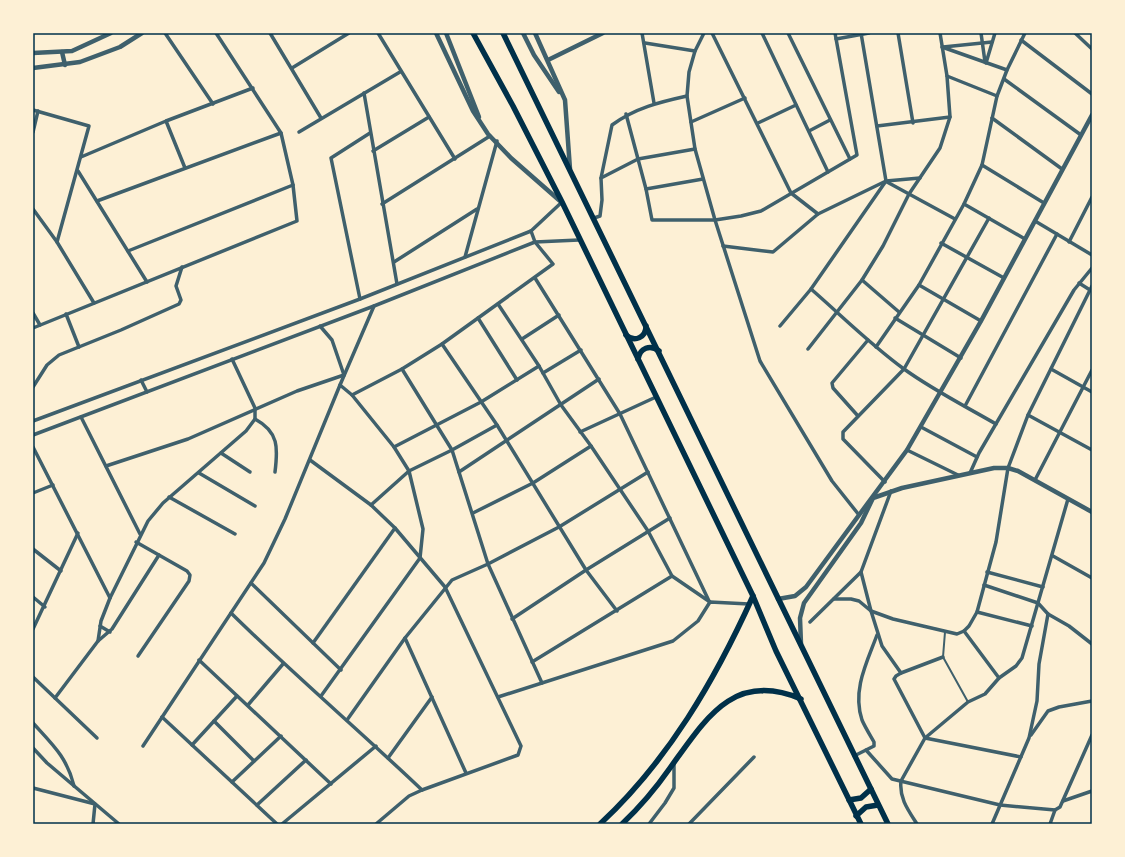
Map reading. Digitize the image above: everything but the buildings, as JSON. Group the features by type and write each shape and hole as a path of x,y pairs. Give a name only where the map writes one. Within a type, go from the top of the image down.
{"main road":[{"path":"473,33 513,106 562,202 579,240 753,596 776,651 801,699 861,824"},
{"path":"504,33 888,824"},
{"path":"626,335 634,339 640,338 646,331 646,325"},
{"path":"638,359 640,353 647,348 654,348 659,352"},
{"path":"600,824 638,785 679,732 719,666 753,596"},
{"path":"622,824 655,788 712,714 736,696 753,691 772,691 801,699"},
{"path":"849,800 862,798 871,789"},
{"path":"856,816 866,807 878,805"}],"street":[{"path":"33,53 72,51 111,33"},
{"path":"33,68 65,65 104,54 120,47 142,33"},
{"path":"165,33 213,104"},
{"path":"33,328 297,221 292,185 280,133 253,88 216,33"},
{"path":"270,33 321,118"},
{"path":"292,68 349,33"},
{"path":"378,33 400,72 456,159"},
{"path":"33,421 360,299 531,231 562,202 511,158 497,141 490,136 473,111 436,33"},
{"path":"446,33 482,125"},
{"path":"523,33 534,55 565,100"},
{"path":"535,33 565,100 570,169"},
{"path":"548,60 603,33"},
{"path":"642,33 645,43 654,103"},
{"path":"704,33 694,51 689,72 687,96 695,148 723,246 760,361 832,481 859,515"},
{"path":"712,33 758,123 791,193 818,214"},
{"path":"762,33 828,172"},
{"path":"788,33 850,159"},
{"path":"626,114 646,189 652,220 715,220 761,211 857,155 835,33"},
{"path":"836,39 869,33"},
{"path":"898,33 912,122"},
{"path":"808,349 862,280 883,246 909,194 940,148 950,117 947,76 940,33"},
{"path":"981,33 986,63"},
{"path":"986,63 995,33"},
{"path":"876,346 918,285 964,204 982,165 997,96 1007,70 1025,33"},
{"path":"1075,33 1092,49"},
{"path":"780,326 811,289 886,181 861,34"},
{"path":"1021,40 1092,94"},
{"path":"942,47 992,42"},
{"path":"645,43 694,51"},
{"path":"942,47 1007,70"},
{"path":"62,52 65,65"},
{"path":"299,132 400,72"},
{"path":"947,76 997,96"},
{"path":"1004,79 1081,135"},
{"path":"81,157 166,120 213,104 253,88"},
{"path":"364,93 397,284"},
{"path":"594,218 600,216 602,200 601,178 612,125 626,114 654,103 687,96"},
{"path":"691,122 745,98"},
{"path":"758,123 796,105"},
{"path":"33,110 89,126 78,171 57,242"},
{"path":"33,132 38,112"},
{"path":"778,599 790,598 803,591 827,561 907,450 961,358 1092,115"},
{"path":"373,151 429,117"},
{"path":"877,126 950,117"},
{"path":"992,118 1062,169"},
{"path":"166,120 185,168"},
{"path":"809,130 830,120"},
{"path":"97,201 280,133"},
{"path":"360,299 331,158 370,133"},
{"path":"382,204 456,159 490,136"},
{"path":"465,257 497,141"},
{"path":"601,178 638,159 695,148"},
{"path":"982,165 1044,203"},
{"path":"78,171 147,282"},
{"path":"723,246 773,252 818,214 886,181 920,178"},
{"path":"646,189 703,180"},
{"path":"886,181 955,219"},
{"path":"128,250 292,185"},
{"path":"1069,242 1092,198"},
{"path":"964,204 1025,239"},
{"path":"33,209 57,242 94,303"},
{"path":"394,262 477,209"},
{"path":"885,482 843,439 843,432 904,369 989,218"},
{"path":"1035,221 1092,256"},
{"path":"352,395 402,370 442,344 554,264 535,242 531,231"},
{"path":"965,406 1057,234"},
{"path":"33,436 374,306 535,242 579,240"},
{"path":"942,243 1004,278"},
{"path":"33,387 51,361 59,355 179,304 181,300 176,286 182,267"},
{"path":"970,473 977,457 1079,283 1092,268"},
{"path":"535,278 620,414 710,602"},
{"path":"862,280 899,312"},
{"path":"834,599 851,599 859,602 870,612 893,619 946,630 957,634 964,631 977,612 996,542 1008,468 1028,415 1091,288 1079,283"},
{"path":"918,285 981,321"},
{"path":"811,289 868,340 904,369 940,394 965,406 996,424"},
{"path":"498,304 540,366 561,405 591,446 648,531 672,576 710,602 749,604"},
{"path":"144,746 264,563 285,519 374,306"},
{"path":"33,313 40,325"},
{"path":"66,314 79,347"},
{"path":"522,339 559,316"},
{"path":"478,318 517,380"},
{"path":"896,318 961,358"},
{"path":"320,326 332,340 344,375"},
{"path":"858,416 833,388 832,383 868,340"},
{"path":"442,344 497,425 586,570 617,611"},
{"path":"543,374 581,350"},
{"path":"98,641 100,626 110,598 140,534 152,514 246,431 255,419 255,408 232,359"},
{"path":"394,447 481,402 540,366"},
{"path":"1051,369 1092,392"},
{"path":"402,370 452,450 488,564 542,683"},
{"path":"1035,480 1092,370"},
{"path":"106,466 188,438 296,391 344,375"},
{"path":"459,472 599,379"},
{"path":"141,380 146,392"},
{"path":"321,696 420,558 423,529 409,471 394,447 352,395 340,385"},
{"path":"580,432 656,397"},
{"path":"1028,415 1092,450"},
{"path":"81,417 140,534"},
{"path":"255,419 266,425 274,436 278,451 275,472"},
{"path":"371,505 409,471 452,450 497,425"},
{"path":"921,427 977,457"},
{"path":"473,513 533,483 591,446"},
{"path":"33,447 110,598"},
{"path":"907,450 958,476"},
{"path":"221,453 250,472"},
{"path":"310,460 371,505 395,528 445,587 521,746 521,751 518,755 466,773 409,796 376,824"},
{"path":"802,649 799,626 804,603 861,523 873,498 891,491 970,473 1008,468 1035,480 1092,512"},
{"path":"347,720 405,638 452,580 488,564 559,527 648,472"},
{"path":"198,473 255,506"},
{"path":"33,493 53,485"},
{"path":"810,622 861,572 891,491"},
{"path":"169,498 235,534"},
{"path":"917,824 903,802 900,789 901,781 925,738 968,702 985,694 998,678 1016,666 1022,658 1053,556 1068,499"},
{"path":"512,619 586,570 670,518"},
{"path":"313,643 395,528"},
{"path":"33,629 78,533"},
{"path":"136,542 187,571 190,579 138,656"},
{"path":"33,549 61,571"},
{"path":"54,698 98,641 110,632 159,555"},
{"path":"1053,556 1092,578"},
{"path":"861,572 870,612 878,635 889,658 901,673"},
{"path":"987,572 1043,587"},
{"path":"532,662 672,576"},
{"path":"251,583 341,670"},
{"path":"984,584 1038,603 1048,614 1069,626 1092,644"},
{"path":"33,597 44,607"},
{"path":"498,697 674,641 698,621 710,602"},
{"path":"977,612 1032,626"},
{"path":"231,613 283,664 321,696 422,790"},
{"path":"992,824 1029,738 1037,701 1039,664 1048,614"},
{"path":"100,626 110,632"},
{"path":"964,631 998,678"},
{"path":"854,756 874,746 874,742 862,720 858,697 861,680 878,635"},
{"path":"405,638 466,773"},
{"path":"943,657 896,676 895,684 925,738 1021,757"},
{"path":"199,660 331,784"},
{"path":"248,705 283,664"},
{"path":"33,677 97,738"},
{"path":"192,745 237,696"},
{"path":"388,758 432,697"},
{"path":"1029,738 1048,711 1059,707 1092,700"},
{"path":"162,717 277,824"},
{"path":"214,721 254,761"},
{"path":"33,723 58,750 65,761 74,786"},
{"path":"1050,824 1055,810 1059,808 1063,801 1092,735"},
{"path":"232,782 281,736"},
{"path":"282,824 376,746"},
{"path":"33,748 74,786 119,824"},
{"path":"866,750 892,779 1000,805 1055,810"},
{"path":"689,824 754,757"},
{"path":"257,806 306,760"},
{"path":"649,824 666,803 674,788 674,762"},
{"path":"33,788 95,804"},
{"path":"1063,801 1090,792 1092,796"},
{"path":"93,824 95,804"}],"lane":[{"path":"946,630 943,657 968,702"}]}
